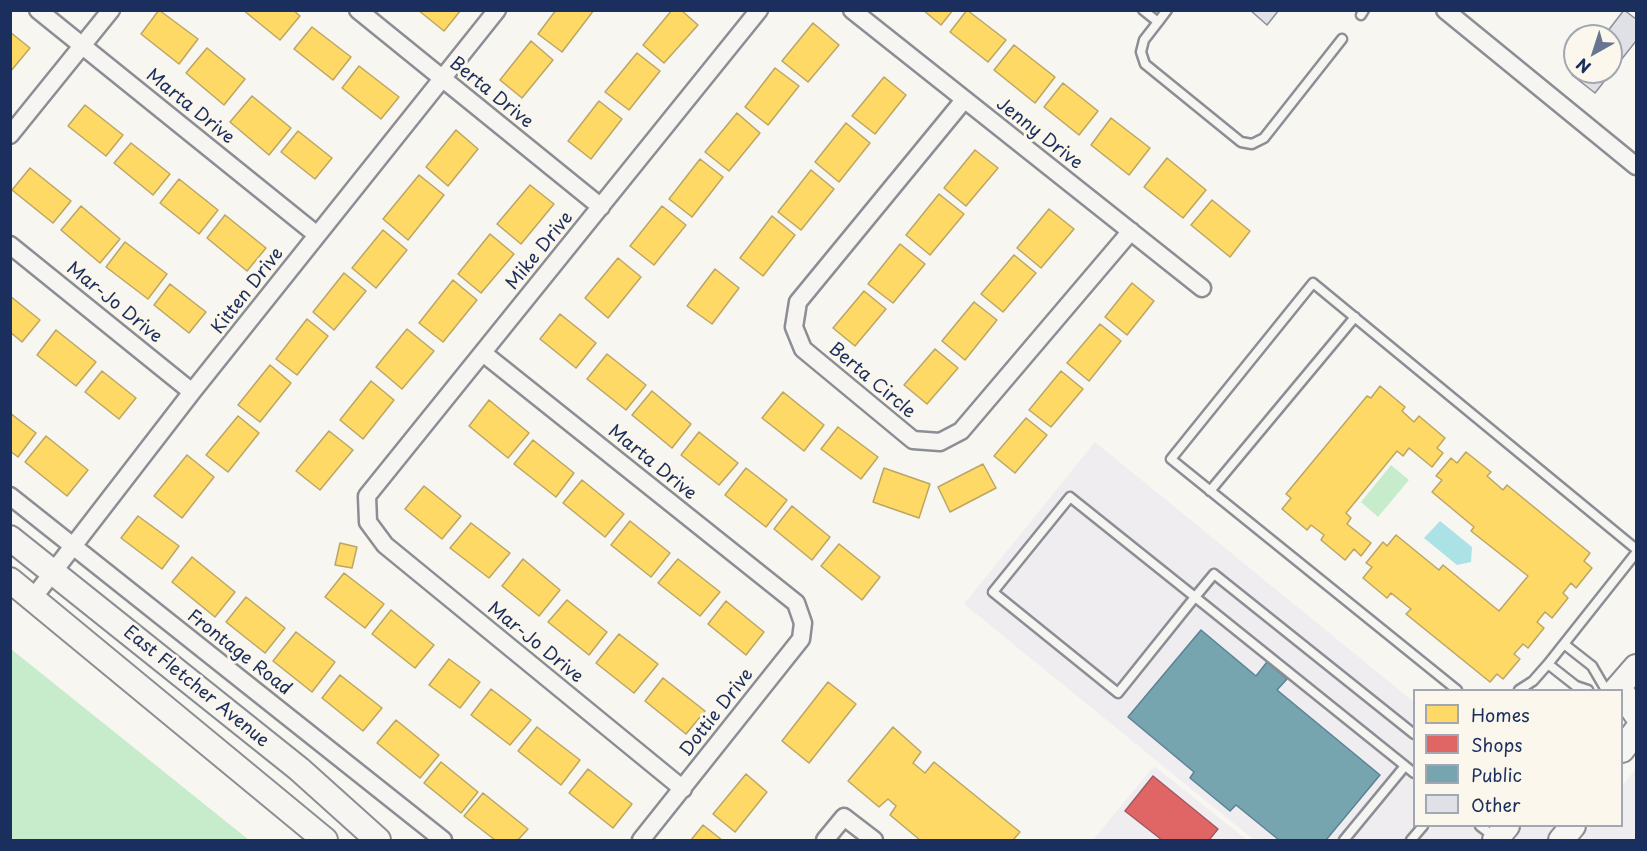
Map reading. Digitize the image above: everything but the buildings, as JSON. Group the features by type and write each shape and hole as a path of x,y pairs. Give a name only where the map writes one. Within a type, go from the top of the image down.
{"main road":[{"name":"East Fletcher Avenue","path":"10,538 299,770 378,840"},
{"name":"East Fletcher Avenue","path":"10,580 325,840"},
{"path":"1618,689 1636,666"},
{"path":"1623,698 1636,714"},
{"path":"1623,749 1636,731"},
{"path":"1623,766 1636,750"},
{"path":"1561,840 1571,827"}],"street":[{"name":"Marta Drive","path":"38,10 317,235"},
{"path":"10,135 111,10"},
{"name":"Berta Drive","path":"358,10 601,207"},
{"name":"Kitten Drive","path":"33,598 192,392 497,10"},
{"name":"Mike Drive","path":"368,522 367,496 759,10"},
{"name":"Jenny Drive","path":"852,10 1202,288"},
{"path":"1445,10 1635,163"},
{"name":"Berta Circle","path":"964,100 798,302 794,327 803,349 913,440 940,442 961,431 1131,231"},
{"name":"Mar-Jo Drive","path":"10,245 192,392"},
{"name":"Marta Drive","path":"483,353 796,603"},
{"name":"Frontage Road","path":"10,496 443,840"},
{"name":"Mar-Jo Drive","path":"368,522 385,545 683,789"},
{"name":"Dottie Drive","path":"641,840 801,639 803,623 796,603"},
{"path":"825,840 844,817 874,840"}],"lane":[{"path":"1143,10 1158,22"},
{"path":"1167,10 1144,40 1141,52 1144,64 1241,142 1252,144 1264,138 1342,39"},
{"path":"1456,689 1171,459 1314,283 1636,551 1548,664 1533,681 1521,689"},
{"path":"1210,490 1355,317"},
{"path":"1413,733 1214,574 1195,597 1118,693 993,592 1070,497 1195,597 1413,772"},
{"path":"1564,644 1616,689"},
{"path":"1548,664 1576,686 1585,689"},
{"path":"1344,840 1405,766"},
{"path":"1411,840 1421,827"}],"shaded area":[{"path":"1095,442 1413,701 1413,827 1567,827 1581,837 1589,827 1623,827 1623,786 1636,768 1636,840 1254,840 964,604"},
{"path":"1154,766 1247,840 1093,840"}],"green space":[{"path":"1391,465 1409,480 1378,517 1361,502"},
{"path":"11,649 249,840 11,840"}],"water":[{"path":"1440,521 1472,547 1471,562 1457,565 1424,538"}]}
